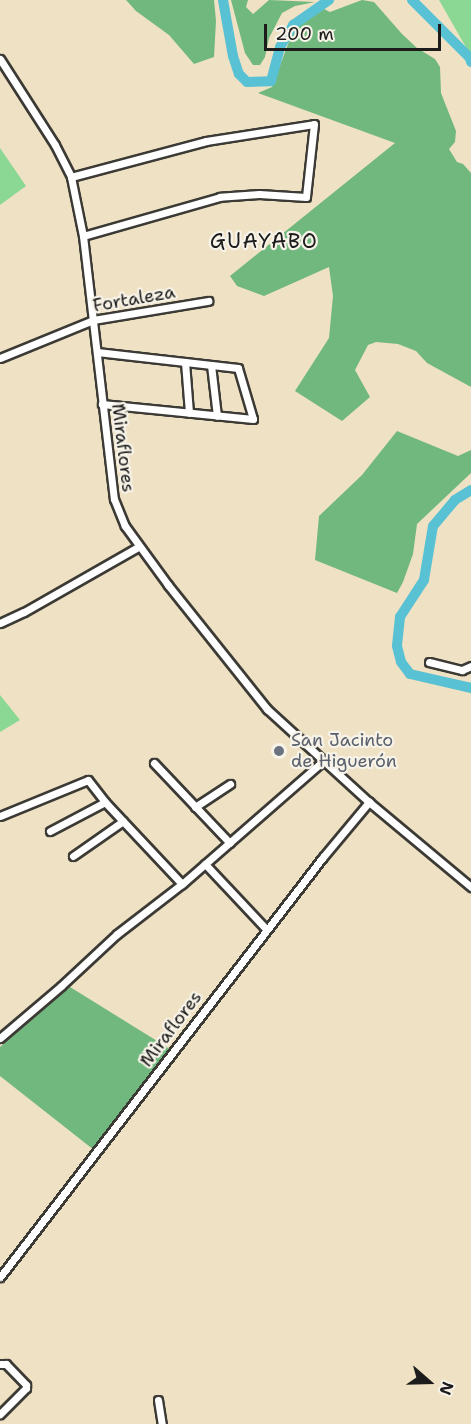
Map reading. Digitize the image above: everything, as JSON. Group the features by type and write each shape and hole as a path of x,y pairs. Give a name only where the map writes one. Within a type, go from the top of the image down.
{"street":[{"name":"Miraflores","path":"0,59 55,145 70,177 83,236 114,499 138,547 267,709 369,802 471,887"},
{"path":"70,177 206,141 314,124 306,197 259,194 220,197 83,236"},
{"name":"Fortaleza","path":"0,358 93,320 208,301"},
{"path":"97,352 238,368 253,419 102,404"},
{"path":"185,362 189,413"},
{"path":"211,365 217,416"},
{"path":"2,620 138,547"},
{"path":"429,662 462,670 471,666"},
{"path":"0,1038 117,934 182,884 323,761"},
{"path":"154,763 230,843"},
{"path":"0,816 88,780 105,802 182,884"},
{"path":"195,807 230,784"},
{"path":"50,831 105,802"},
{"name":"Miraflores","path":"0,1277 266,929 369,802"},
{"path":"73,856 123,821"},
{"path":"205,864 266,929"},
{"path":"0,1364 6,1364 26,1385 26,1388 0,1414"},
{"path":"158,1400 162,1424"}],"green space":[{"path":"126,0 214,0 216,21 214,57 194,64 169,35 136,11"},
{"path":"231,0 248,0 246,7 253,14 269,0 315,2 295,6 282,13 269,38 265,57 260,65 253,65 245,53"},
{"path":"362,0 374,2 402,34 417,48 435,59 440,67 441,93 456,131 455,142 449,149 457,162 463,164 471,173 471,387 427,363 416,351 398,344 376,342 368,345 355,370 370,397 342,421 295,391 329,338 333,296 329,267 264,296 237,286 230,276 395,143 258,93 272,87 294,28 324,9 330,12"},
{"path":"439,0 471,0 471,56"},
{"path":"0,148 26,186 0,205"},
{"path":"397,431 458,456 471,450 471,473 417,524 413,554 397,593 315,560 319,516 362,475"},
{"path":"0,695 20,720 0,732"},
{"path":"70,987 170,1049 94,1150 0,1076 0,1047"}],"waterway":[{"path":"223,0 233,56 239,74 247,82 271,81 280,47 293,25 329,0"},
{"path":"412,0 470,58 471,62"},
{"path":"471,490 455,500 433,526 424,580 400,617 397,646 401,662 410,674 471,688"}],"place":[{"name":"San Jacinto de Higuerón","path":"279,751"}],"district":[{"name":"GUAYABO","path":"264,241"}]}
